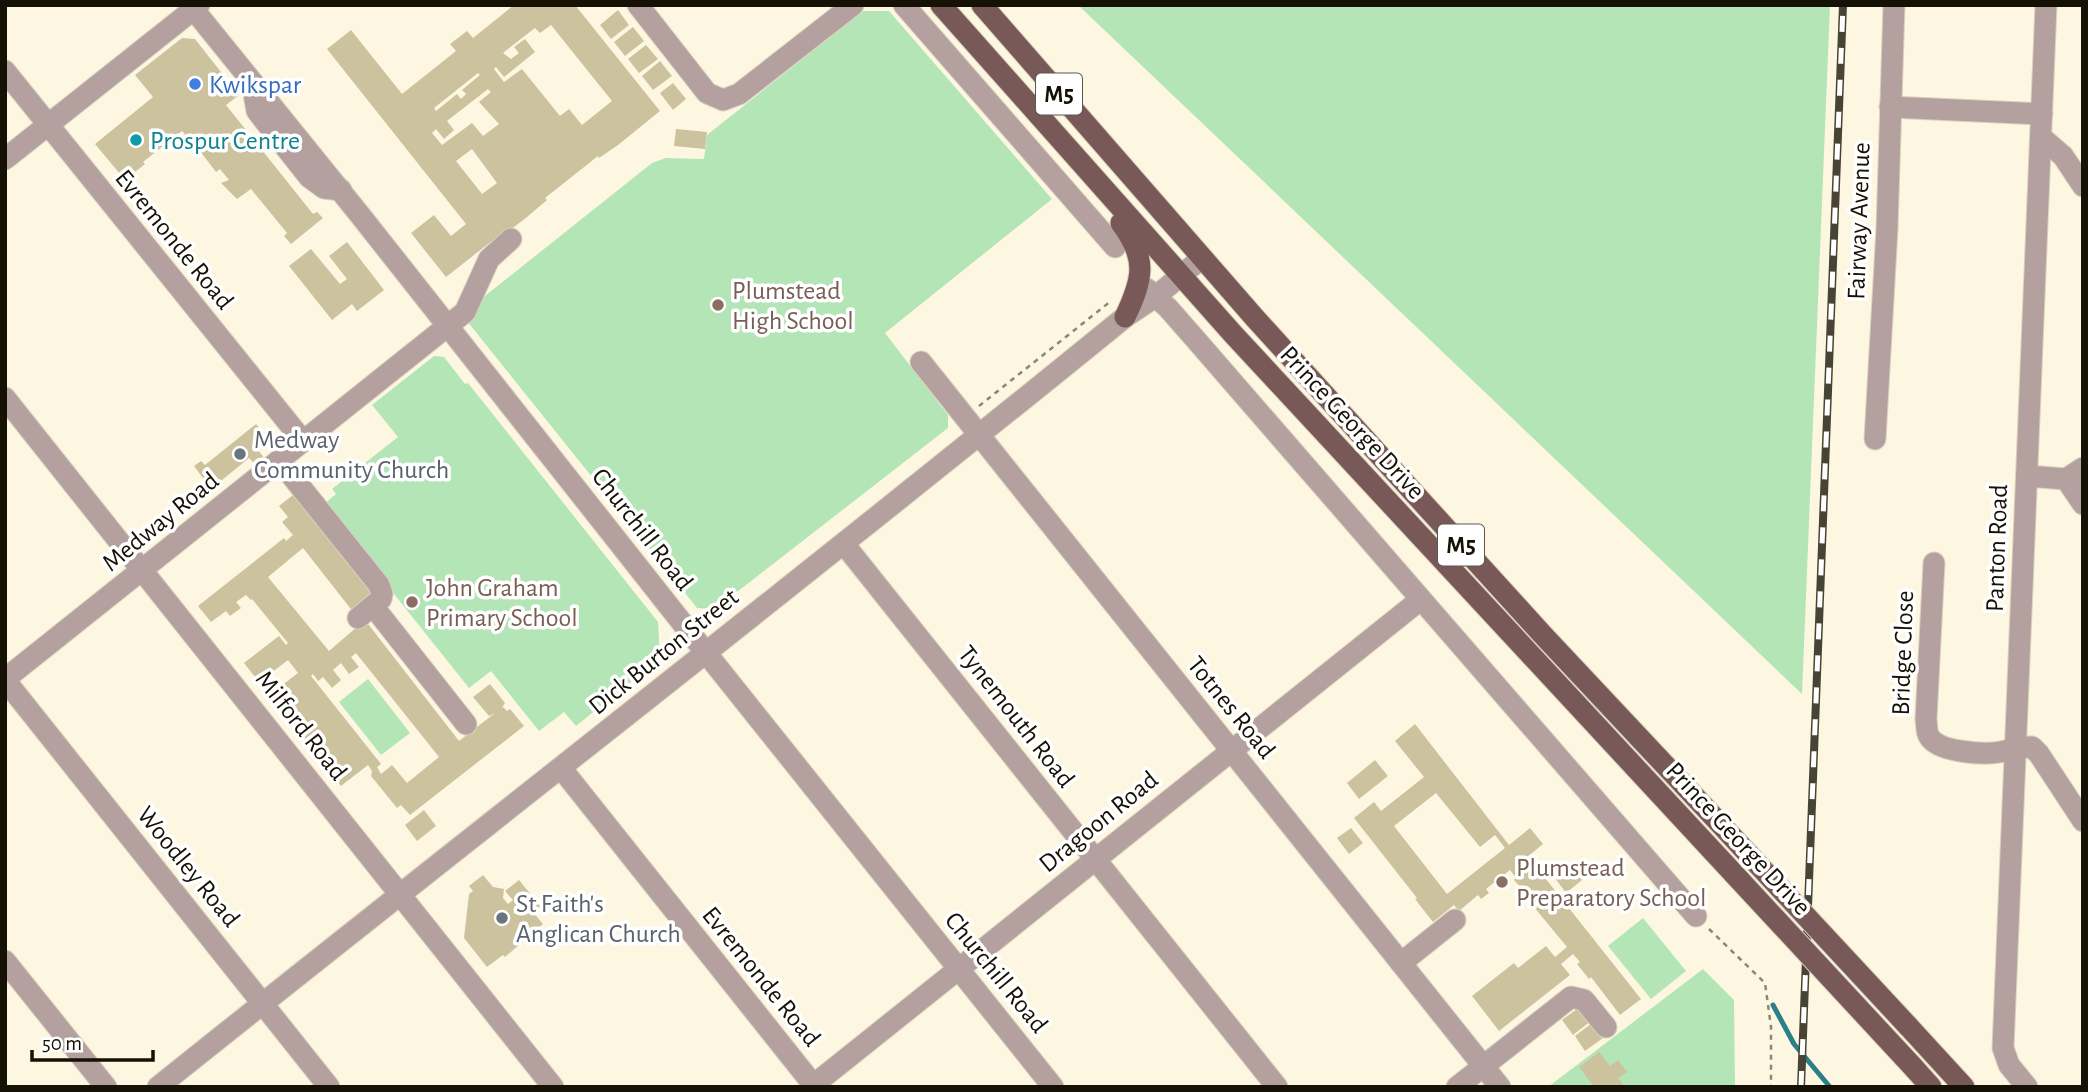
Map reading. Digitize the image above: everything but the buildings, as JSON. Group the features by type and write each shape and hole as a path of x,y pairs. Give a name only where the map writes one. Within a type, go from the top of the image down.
{"main road":[{"name":"Prince George Drive","path":"941,5 1181,275 1931,1087"},
{"name":"Prince George Drive","path":"982,5 1202,258 1542,634 1964,1087"},
{"path":"1054,133 1132,237 1148,290 1125,317"}],"street":[{"path":"638,5 707,93 723,100 739,94 853,5"},
{"path":"904,5 1115,247"},
{"name":"Fairway Avenue","path":"1875,439 1887,229 1894,5"},
{"name":"Panton Road","path":"2027,1087 2009,1065 2003,1048 2046,5"},
{"path":"5,159 194,7"},
{"name":"Churchill Road","path":"194,7 251,80 326,158 341,190 447,326 1053,1087"},
{"name":"Evremonde Road","path":"5,71 303,441"},
{"path":"251,80 257,111 309,177 324,188 341,190"},
{"path":"1890,107 2042,114"},
{"path":"2041,137 2063,156 2083,186"},
{"name":"Medway Road","path":"5,680 447,326 468,307 489,259 512,239"},
{"path":"1202,258 1181,275 1148,290 1196,341 1420,600 1494,681 1696,916"},
{"name":"Dick Burton Street","path":"158,1087 844,544 1125,317"},
{"name":"Totnes Road","path":"921,362 1500,1087"},
{"name":"Milford Road","path":"5,398 143,570 223,658 400,895 553,1087"},
{"path":"279,460 379,585 381,599 365,612 466,724"},
{"path":"2027,476 2074,474 2083,504"},
{"name":"Tynemouth Road","path":"844,544 1277,1087"},
{"name":"Bridge Close","path":"1934,563 1927,732 1930,739 1939,746 1955,750 1992,753 2015,748"},
{"name":"Dragoon Road","path":"813,1086 1420,600"},
{"name":"Woodley Road","path":"5,680 329,1087"},
{"path":"2015,748 2032,747 2036,750 2083,821"},
{"name":"Evremonde Road","path":"561,768 813,1086"},
{"path":"1401,963 1455,920"},
{"path":"5,961 106,1087"},
{"path":"1457,1087 1571,998 1584,1000 1606,1027"}],"path":[{"path":"977,408 1119,295"},
{"path":"1696,916 1765,983 1770,1027 1771,1087"}],"green space":[{"path":"1078,5 1830,5 1802,694"},
{"name":"Plumstead High School","path":"863,11 889,11 1052,199 885,333 948,415 948,428 715,609 697,608 467,321 476,313 485,296 652,163 666,158 704,159 707,135"},
{"path":"434,356 444,357 465,384 468,383 658,622 660,658 576,726 564,712 539,731 491,671 469,688 323,505 336,494 332,489 398,437 372,405"},
{"path":"368,679 410,733 381,755 339,702"},
{"path":"1643,918 1686,971 1651,999 1608,946"},
{"path":"1703,969 1734,1000 1735,1087 1548,1087"}],"waterway":[{"path":"1773,1005 1794,1044 1830,1087"}],"railway":[{"path":"1801,1087 1843,5"}],"place":[{"name":"Kwikspar","path":"195,84"},
{"name":"Prospur Centre","path":"136,140"},
{"name":"Plumstead High School","path":"718,305"},
{"name":"Medway Community Church","path":"240,454"},
{"name":"John Graham Primary School","path":"412,602"},
{"name":"Plumstead Preparatory School","path":"1502,882"},
{"name":"St Faith's Anglican Church","path":"502,918"}]}
